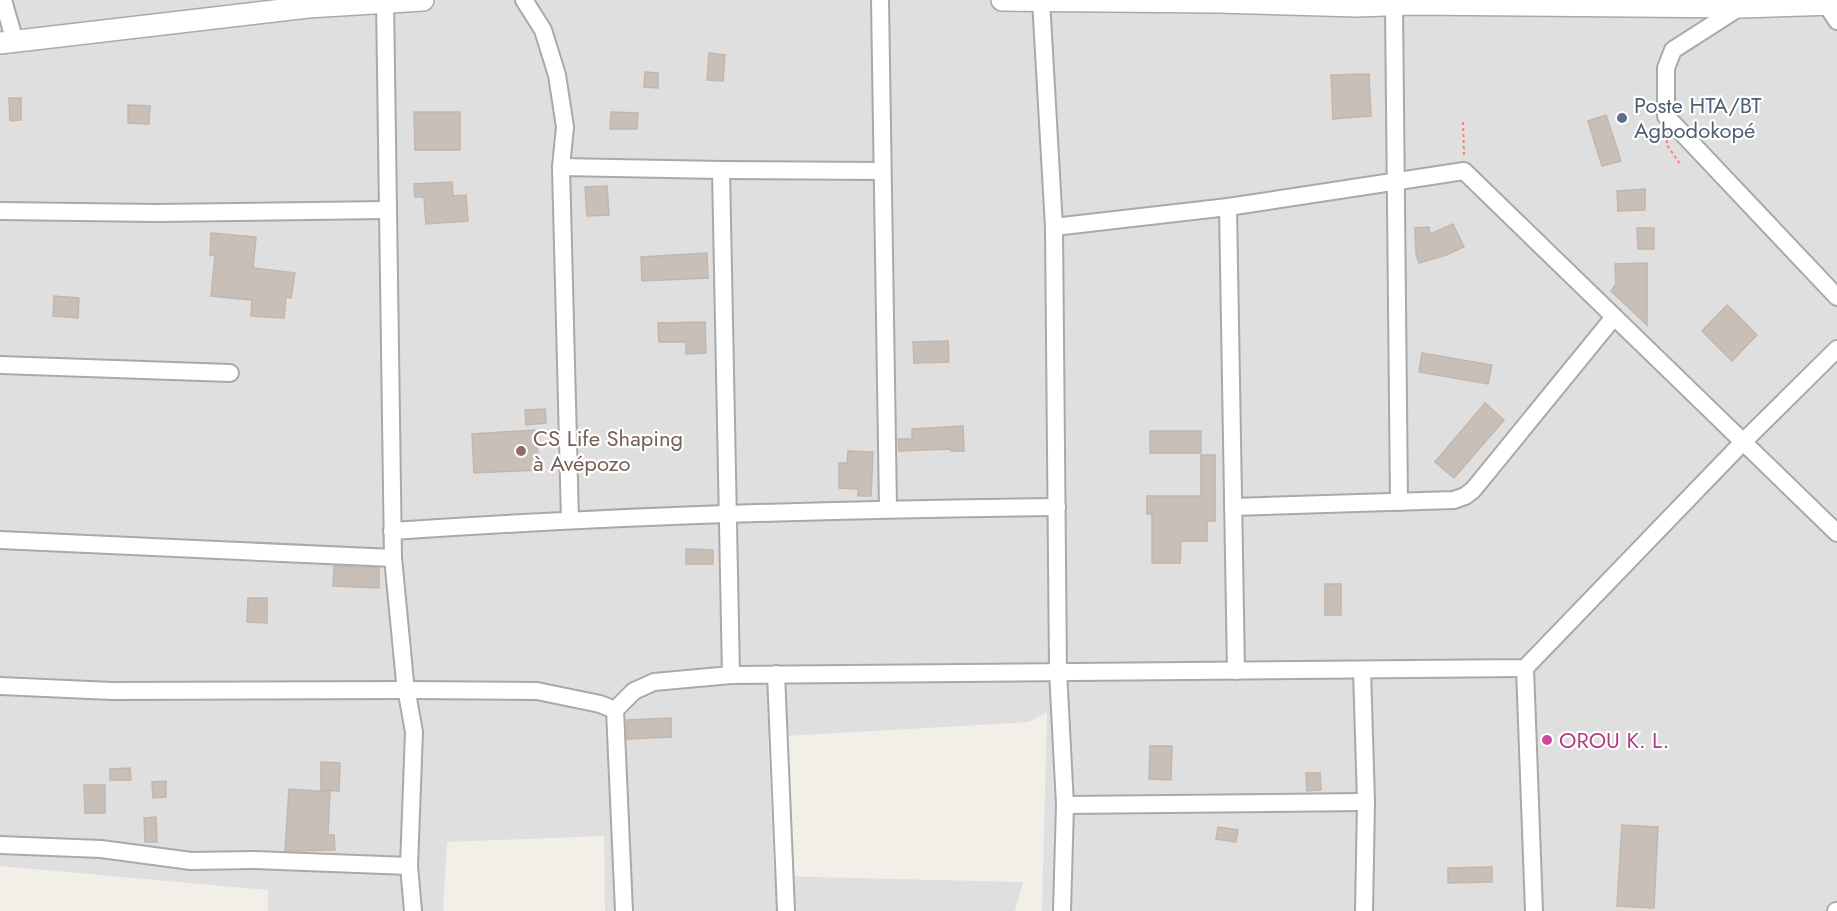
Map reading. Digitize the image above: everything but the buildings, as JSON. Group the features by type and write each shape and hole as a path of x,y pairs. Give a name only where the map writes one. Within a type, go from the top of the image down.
{"street":[{"path":"3,0 8,42 308,7 423,0"},
{"path":"524,0 543,30 557,75 565,127 561,166 570,520"},
{"path":"880,0 888,508"},
{"path":"1002,0 1833,9"},
{"path":"385,1 392,531 407,690 414,732 409,866 413,911"},
{"path":"1041,1 1054,227 1058,671 1065,805 1062,911"},
{"path":"1399,502 1396,181 1407,3"},
{"path":"1740,8 1673,50 1666,68 1666,116 1837,297"},
{"path":"561,166 882,171"},
{"path":"721,170 726,515 731,675"},
{"path":"1054,227 1228,207 1464,171 1837,533"},
{"path":"1228,207 1236,671"},
{"path":"0,211 157,213 387,210"},
{"path":"1233,507 1454,500 1465,496 1473,490 1614,317"},
{"path":"624,911 615,710 634,691 654,682 731,675 1525,668 1743,442 1837,349"},
{"path":"0,365 230,374"},
{"path":"392,531 570,520 888,508 1057,507"},
{"path":"0,540 393,558"},
{"path":"1525,668 1534,911"},
{"path":"1362,670 1366,802 1364,911"},
{"path":"776,674 786,911"},
{"path":"0,686 112,691 537,691 600,704 615,710"},
{"path":"1065,805 1366,802"},
{"path":"0,845 101,849 191,861 254,860 409,866"}],"path":[{"path":"1463,122 1464,171"},
{"path":"1667,145 1680,164"}],"shaded area":[{"path":"0,0 1837,0 1837,911 1042,911 1047,712 1029,722 768,737 774,876 1023,882 1015,911 605,911 604,836 447,842 443,911 268,911 268,890 0,866"}],"place":[{"name":"Poste HTA/BT Agbodokopé","path":"1622,118"},
{"name":"CS Life Shaping à Avépozo","path":"521,451"},
{"name":"OROU K. L.","path":"1547,740"}]}
